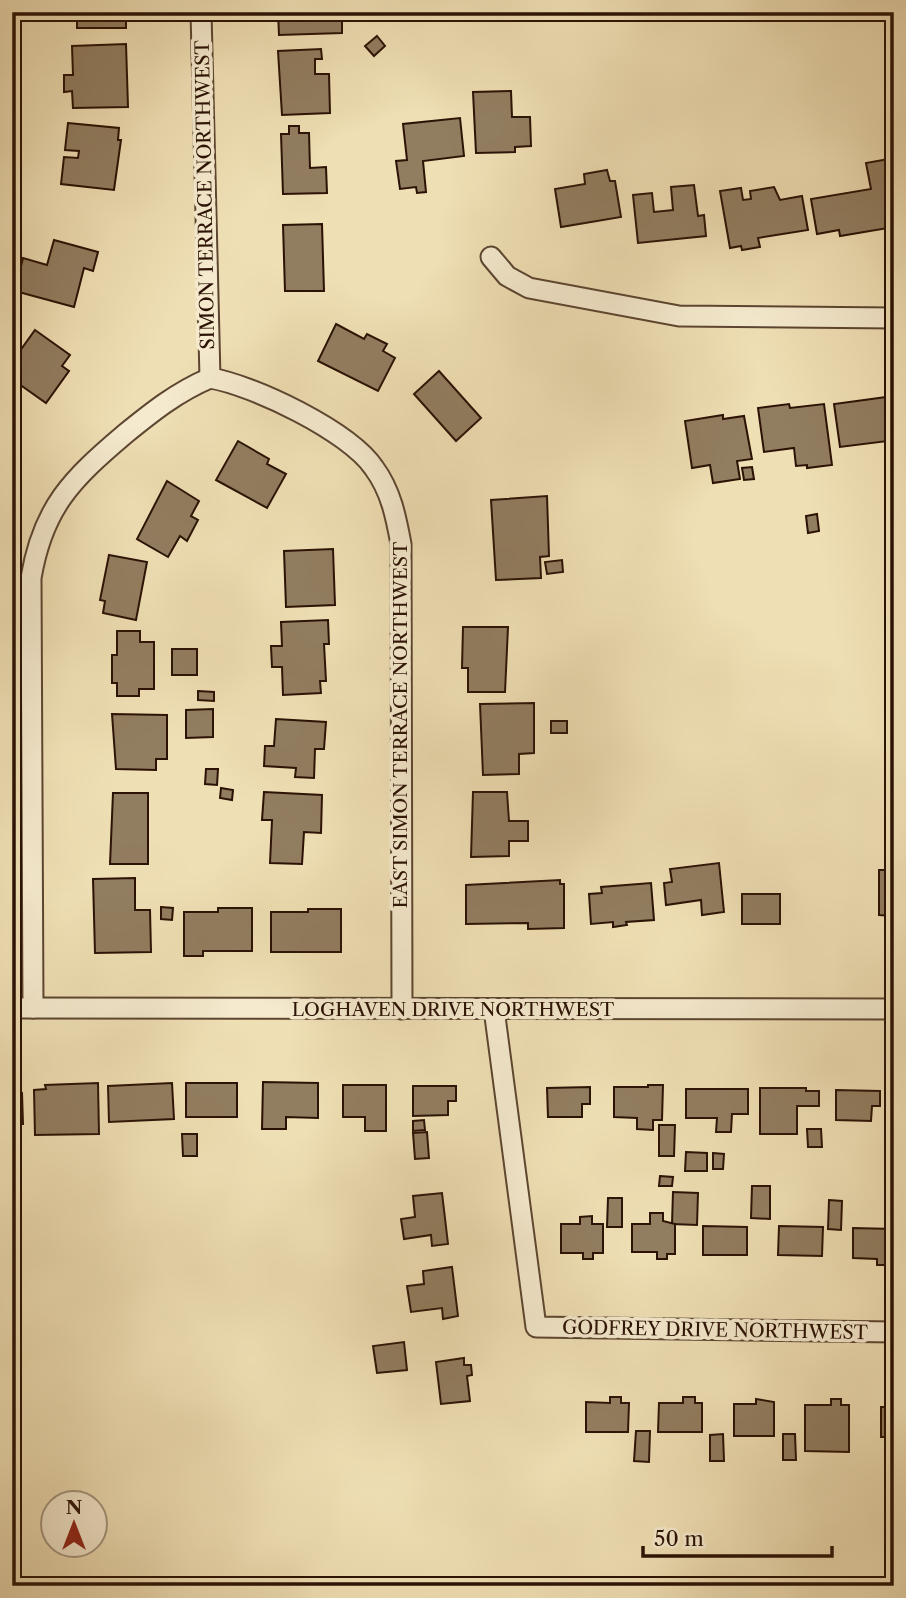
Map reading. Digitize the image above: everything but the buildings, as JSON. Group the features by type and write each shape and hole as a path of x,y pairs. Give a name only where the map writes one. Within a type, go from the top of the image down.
{"street":[{"name":"SIMON TERRACE NORTHWEST","path":"201,12 210,378"},
{"path":"491,257 507,276 529,288 679,316 894,318"},
{"path":"33,1008 31,578 41,535 64,491 80,472 168,398 210,378"},
{"name":"EAST SIMON TERRACE NORTHWEST","path":"210,378 254,390 355,447 373,466 387,488 396,514 401,544 402,1009"},
{"name":"LOGHAVEN DRIVE NORTHWEST","path":"12,1008 894,1009"},
{"name":"GODFREY DRIVE NORTHWEST","path":"494,1009 536,1327 894,1332"}]}
